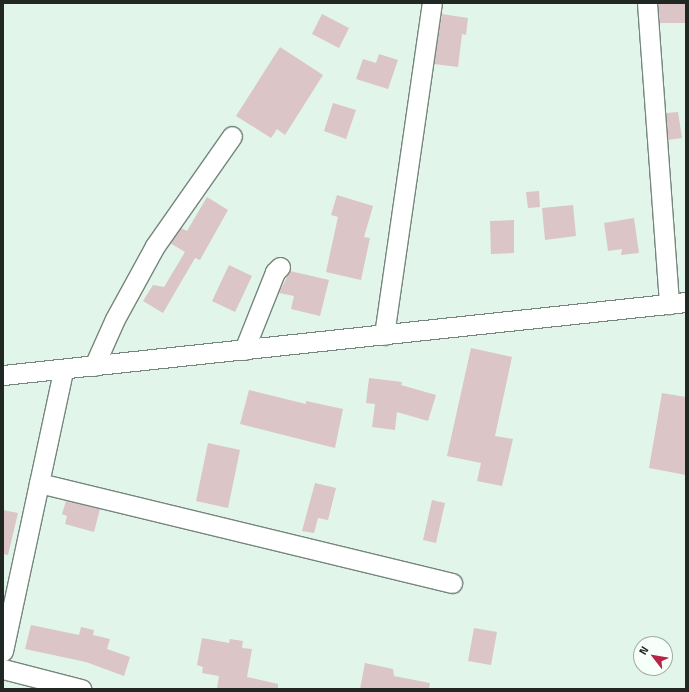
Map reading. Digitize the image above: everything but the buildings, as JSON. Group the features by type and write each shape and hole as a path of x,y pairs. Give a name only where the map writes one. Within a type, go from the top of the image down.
{"street":[{"path":"384,335 432,3"},
{"path":"3,375 63,370 678,303 647,3"},
{"path":"94,366 115,319 155,246 232,136"},
{"path":"244,350 275,272 280,266"},
{"path":"3,651 63,370"},
{"path":"39,484 452,583"},
{"path":"3,669 81,689"}]}
